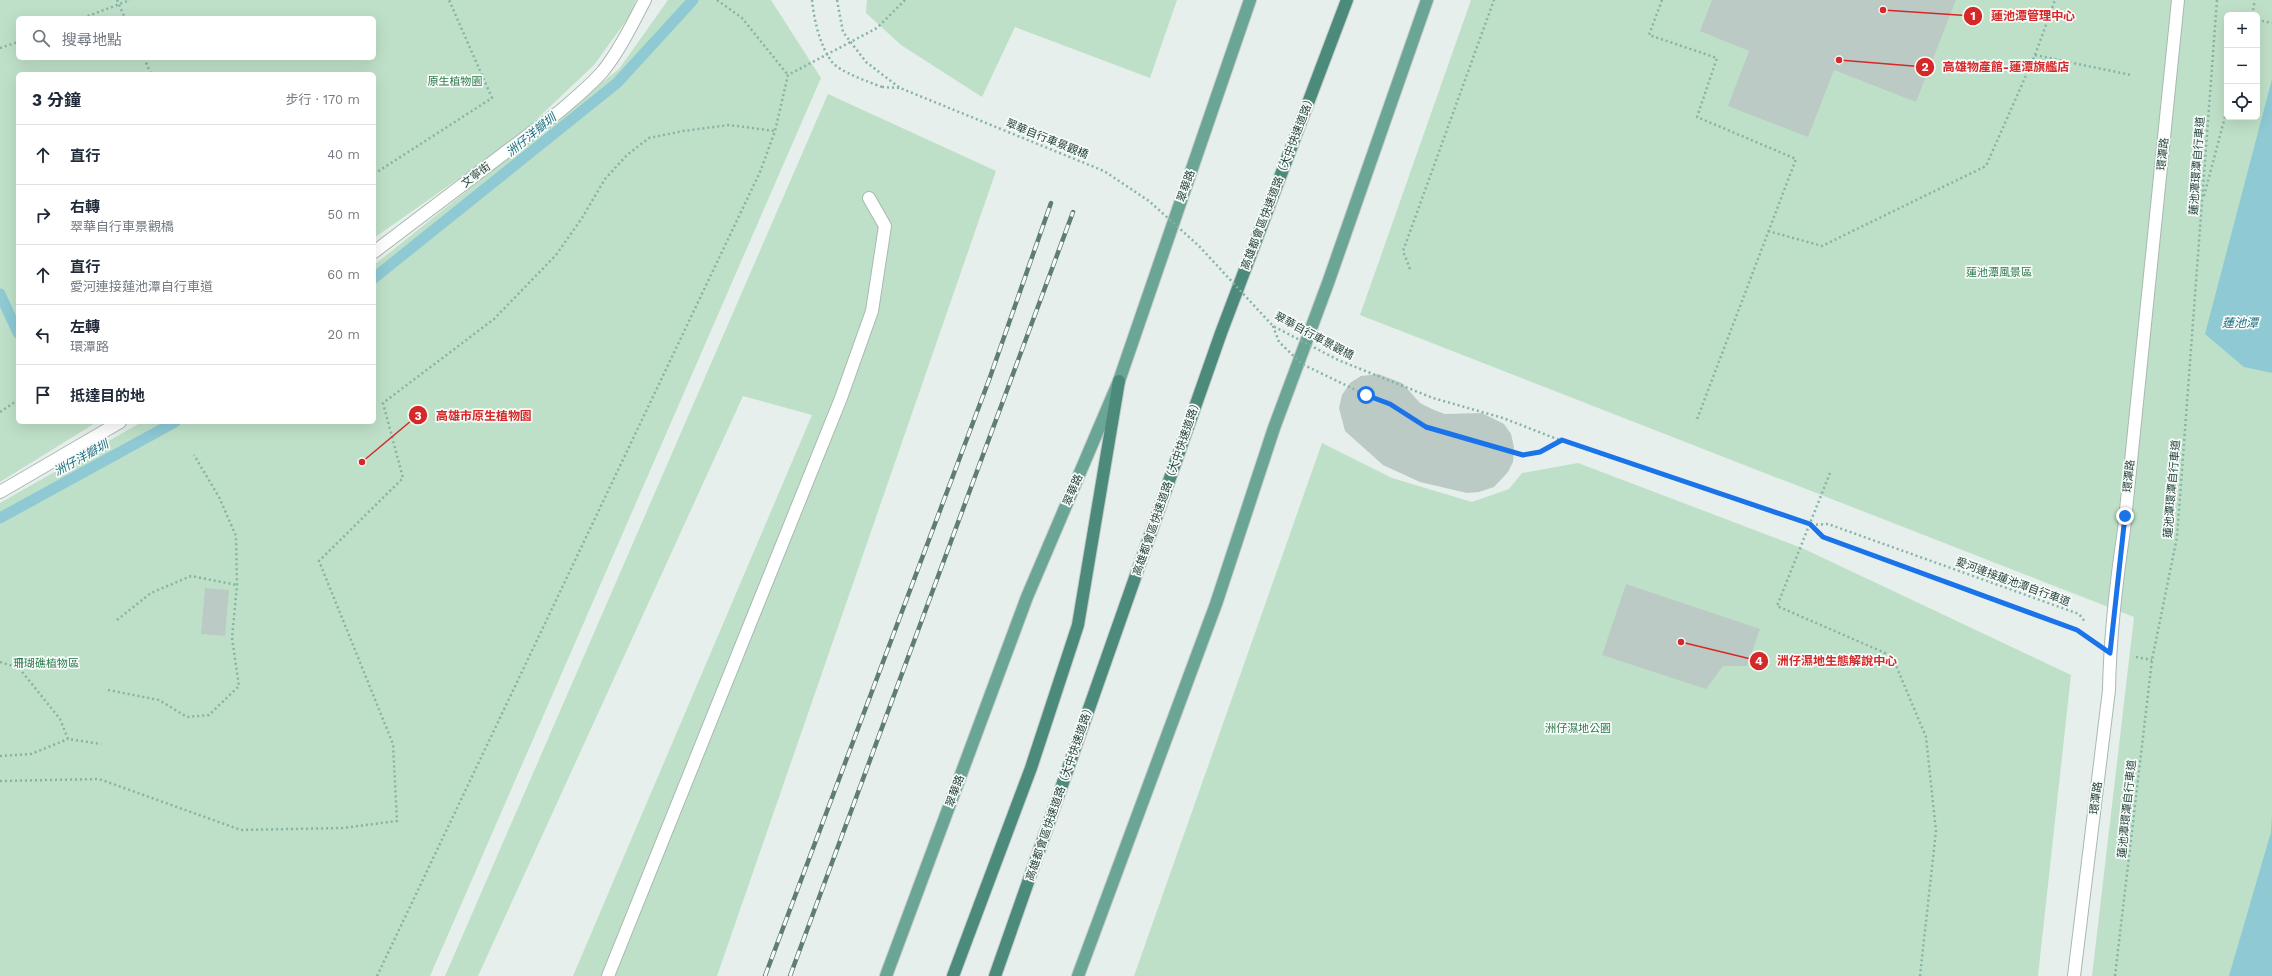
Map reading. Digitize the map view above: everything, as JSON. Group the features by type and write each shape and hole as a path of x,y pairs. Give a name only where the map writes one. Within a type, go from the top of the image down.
{"highway":[{"name":"高雄都會區快速道路（大中快速道路）","path":"995,976 1221,333 1347,0"},
{"path":"953,976 1031,768 1078,625 1119,381"}],"main road":[{"name":"翠華路","path":"886,976 1027,596 1119,381 1250,0"},
{"path":"1078,976 1216,604 1274,428 1328,283 1428,0"}],"street":[{"name":"文寧街","path":"376,250 548,120 582,91 611,59 646,0"},
{"name":"環潭路","path":"2074,976 2109,690 2110,653 2178,0"},
{"path":"608,976 841,398 872,311 885,226 869,198"},
{"path":"0,492 117,424"}],"path":[{"path":"117,0 124,16"},
{"path":"88,16 130,0"},
{"path":"376,173 492,98 449,0"},
{"path":"717,0 742,18 788,75"},
{"path":"812,0 820,37 833,63 856,77 882,87 900,88"},
{"name":"翠華自行車景觀橋","path":"837,0 843,32 866,62 900,88 1104,170 1149,202 1199,246 1273,326 1338,360 1433,398 1503,418 1562,440 1810,524"},
{"path":"377,976 760,172 775,131 788,75 876,28 905,0"},
{"path":"1410,269 1403,251 1494,0"},
{"path":"1662,0 1649,35 1717,58 1697,117 1796,159 1696,422"},
{"path":"1768,231 1822,246 1986,166 2035,55 2055,0"},
{"name":"蓮池潭環潭自行車道","path":"2115,976 2152,660 2177,537 2217,0"},
{"path":"2253,12 2255,0"},
{"path":"2260,21 2272,23"},
{"path":"0,48 16,43"},
{"path":"2035,55 2131,75"},
{"path":"145,60 150,72"},
{"path":"2203,202 2224,120"},
{"path":"0,781 99,779 241,830 343,828 397,821 393,744 319,561 403,478 383,403 494,319 556,255 582,218 605,179 627,155 649,138 683,131 729,125 775,131"},
{"path":"1273,326 1279,342 1302,364 1366,395 1390,404 1426,427 1523,455 1540,452 1562,440"},
{"path":"0,412 16,401"},
{"path":"108,690 159,700 187,717 209,715 238,686 232,638 237,585 236,536 219,497 194,455"},
{"path":"1830,472 1777,606 1892,656 1926,737 1936,831 1920,976"},
{"name":"愛河連接蓮池潭自行車道","path":"1810,524 1828,524 2079,614 2110,653"},
{"name":"愛河連接蓮池潭自行車道","path":"1810,524 1823,537 2077,630 2110,653"},
{"path":"117,620 151,593 191,576 237,585"},
{"path":"0,662 20,668 60,719 68,739"},
{"path":"0,756 31,754 68,739 101,744"}],"green space":[{"name":"原生植物園","path":"0,0 636,0 631,14 594,65 518,137 376,237 376,72 16,72 16,424 94,424 0,482"},
{"name":"珊瑚礁植物區","path":"668,0 771,0 821,78 430,976 0,976 0,503 138,424 376,424 376,263 619,69"},
{"path":"867,0 1177,0 1150,78 1015,27 982,97 901,45 866,13"},
{"name":"蓮池潭風景區","path":"1471,0 2272,0 2272,976 2092,976 2134,617 1360,315"},
{"path":"828,94 996,171 717,976 573,976 812,415 743,396 478,976 445,976"},
{"name":"洲仔濕地公園","path":"1322,443 1392,478 1472,502 1509,489 1522,473 1578,463 1802,548 2071,675 2038,976 1134,976"}],"water":[{"name":"蓮池潭","path":"2272,79 2272,373 2244,367 2205,334"},
{"path":"2272,814 2272,976 2229,976 2271,832"}],"building":[{"path":"1712,0 1956,0 1916,102 1834,70 1808,137 1728,106 1749,51 1700,31"},
{"path":"1378,374 1402,383 1420,403 1434,410 1445,414 1482,413 1504,424 1511,434 1514,447 1513,462 1508,472 1494,487 1479,492 1467,493 1420,482 1383,465 1345,431 1339,408 1342,395 1350,383 1361,376"},
{"path":"1626,584 1760,629 1747,666 1723,666 1706,689 1602,655"},
{"path":"205,588 229,590 225,636 201,634"}],"waterway":[{"name":"洲仔洋瓣圳","path":"376,276 617,83 693,0"},
{"path":"0,294 16,329"},
{"name":"洲仔洋瓣圳","path":"0,518 171,424"}],"railway":[{"path":"765,976 989,380 1051,203"},
{"path":"790,976 1073,212"}],"place":[{"name":"蓮池潭管理中心","path":"1883,10"},
{"name":"高雄物產館-蓮潭旗艦店","path":"1839,60"},
{"name":"高雄市原生植物園","path":"362,462"},
{"name":"洲仔濕地生態解說中心","path":"1681,642"}],"route":[{"path":"1366,395 1390,404 1426,427 1523,455 1540,452 1562,440 1810,524 1823,537 2077,630 2110,653 2117,578 2125,516"}]}
